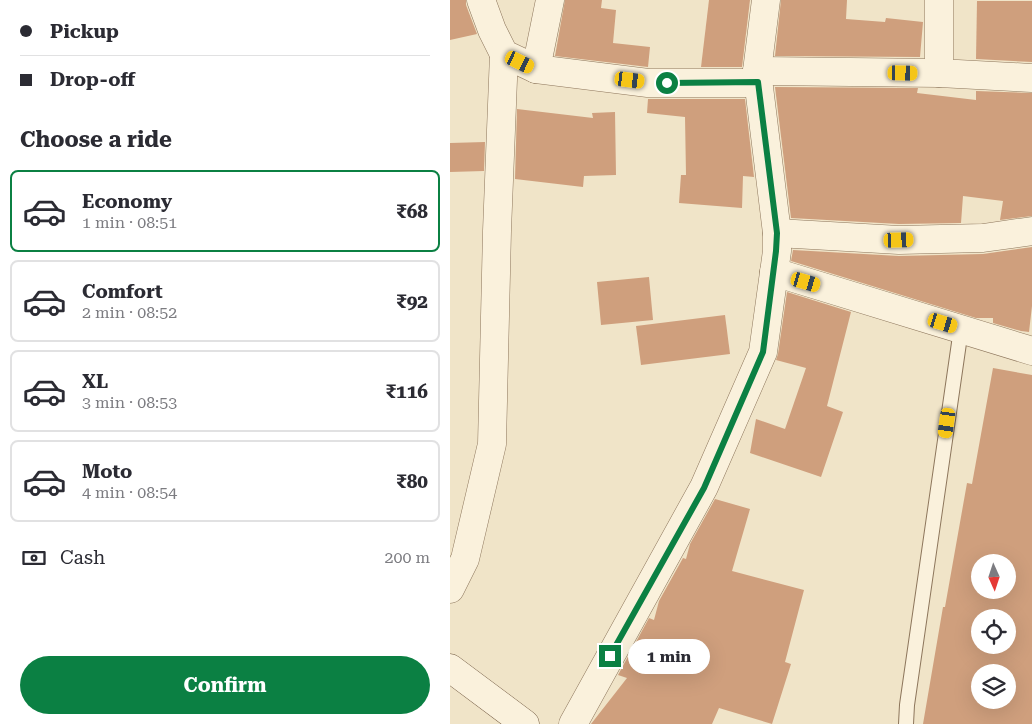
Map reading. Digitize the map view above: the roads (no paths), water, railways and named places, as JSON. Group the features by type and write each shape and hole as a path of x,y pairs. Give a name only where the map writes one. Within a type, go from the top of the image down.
{"street":[{"path":"450,589 465,559 492,444 497,231 504,54 492,30 481,0"},
{"path":"536,69 550,0"},
{"path":"573,724 704,488 763,352 774,272 777,233 757,77 766,0"},
{"path":"938,0 939,74"},
{"path":"504,54 536,69 648,83 757,77 939,74 1032,78"},
{"path":"777,233 899,240 983,238 1032,230"},
{"path":"774,272 1032,351"},
{"path":"450,668 525,724"}],"lane":[{"path":"906,724 907,705 961,328"}]}
